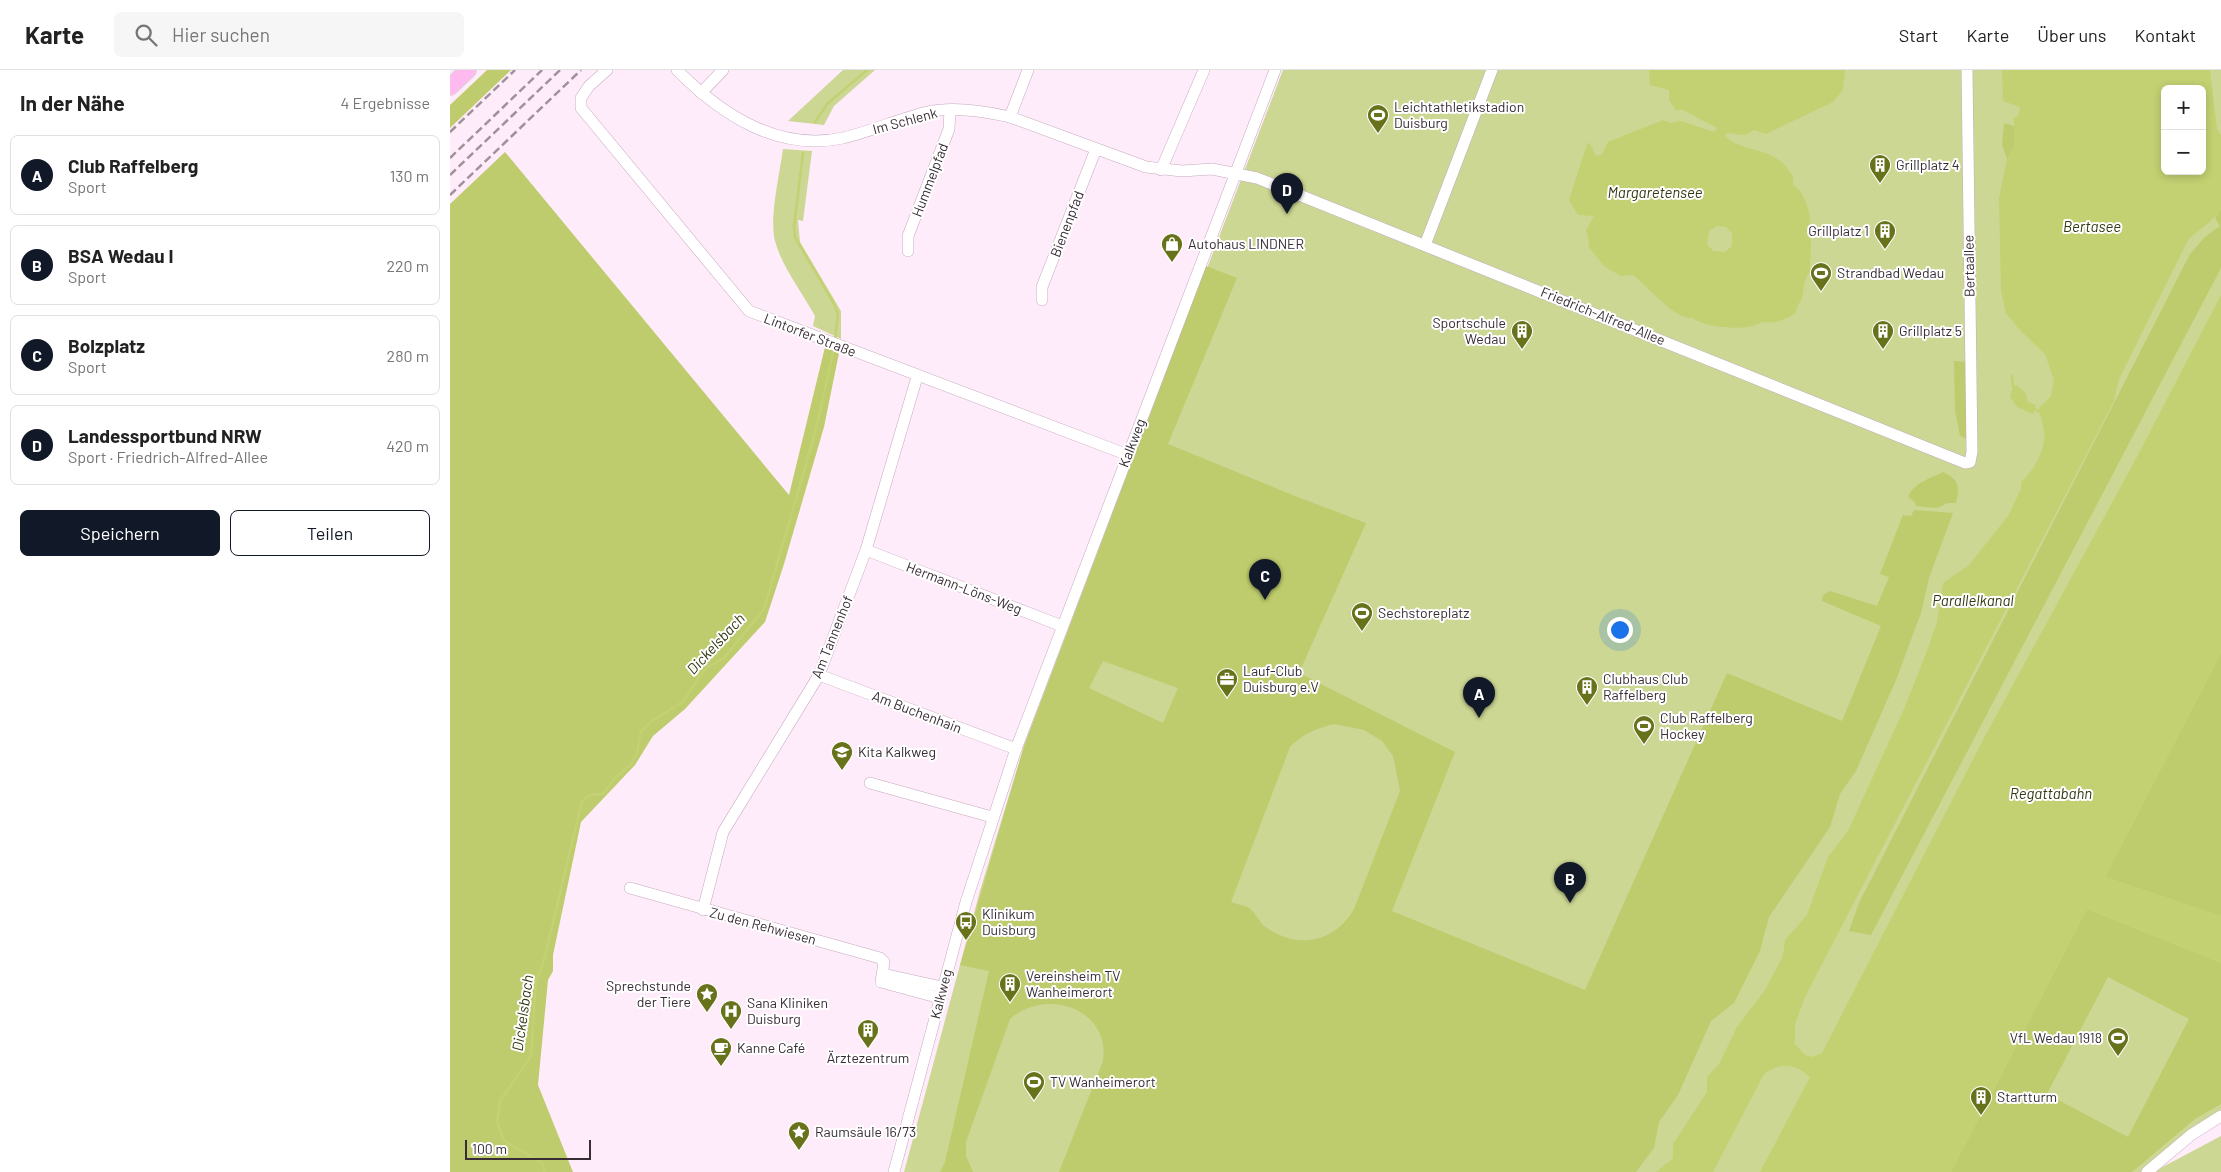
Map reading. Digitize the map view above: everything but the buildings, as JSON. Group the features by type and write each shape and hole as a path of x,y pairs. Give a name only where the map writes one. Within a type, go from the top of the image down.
{"highway":[{"path":"450,87 468,70"}],"street":[{"name":"Lintorfer Straße","path":"607,70 589,86 580,98 582,108 749,311 917,377 1128,455"},
{"name":"Im Schlenk","path":"677,70 701,93 740,122 775,134 806,140 841,138 928,112 950,110 988,112 1010,117 1125,161 1162,170 1212,169 1235,173"},
{"path":"701,93 723,70"},
{"path":"1010,117 1028,70"},
{"path":"1162,170 1204,70"},
{"name":"Kalkweg","path":"894,1172 941,993 992,818 1062,626 1275,70"},
{"path":"1424,245 1492,70"},
{"name":"Bertaallee","path":"1967,70 1972,446 1970,462"},
{"name":"Hummelpfad","path":"908,251 908,236 949,129 950,110"},
{"name":"Bienenpfad","path":"1042,300 1042,287 1096,149"},
{"name":"Friedrich-Alfred-Allee","path":"1235,173 1257,178 1956,460 1970,462"},
{"name":"Am Tannenhof","path":"703,910 723,832 819,675 866,550 917,377"},
{"name":"Hermann-Löns-Weg","path":"866,550 1062,626"},
{"name":"Am Buchenhain","path":"819,675 1016,749"},
{"path":"870,783 992,818"},
{"name":"Zu den Rehwiesen","path":"630,888 703,910 880,958 884,962 882,978 941,993"},
{"path":"2147,1172 2191,1135 2221,1116"}],"shaded area":[{"path":"487,70 511,70 450,128 450,105"},
{"path":"843,70 875,70 834,106 824,125 788,121"},
{"path":"1283,70 2221,70 2221,1110 2180,1138 2143,1172 904,1172 980,891 1024,746"},
{"path":"2004,123 2014,126 2014,147 2007,159 2002,145"},
{"path":"783,149 812,151 803,221 798,220 800,242 841,311 841,339 813,326 815,316 787,270 778,251 773,232 773,221"},
{"path":"505,152 789,495 825,347 839,353 824,427 765,622 685,709 653,736 635,765 581,822 553,955 553,971 548,980 538,1085 573,1172 450,1172 450,204"},
{"path":"2221,209 2221,268 1871,935 1849,931 1859,903 2190,254 2205,237 2220,226 2215,218"},
{"path":"1206,266 1237,278 1168,444 1366,523 1299,673 1455,752 1392,911 1585,990 1727,673 1842,721 1881,626 1822,601 1823,595 1830,591 1877,606 1889,577 1880,574 1903,515 1911,516 1914,510 1953,513 1929,578 1921,613 1896,680 1856,771 1840,794 1830,827 1769,917 1760,951 1734,1003 1711,1021 1678,1095 1659,1122 1654,1148 1636,1172 1059,1172 1103,1061 1103,1043 1097,1028 1087,1016 1073,1009 1057,1005 1041,1005 1025,1009 1010,1019 966,1142 966,1156 973,1172 940,1172 945,1162 989,971 960,965 1024,746","holes":["1103,661 1178,688 1163,723 1089,688","1334,724 1364,730 1382,741 1393,756 1400,791 1354,909 1346,920 1327,935 1315,939 1291,939 1267,928 1249,908 1231,902 1290,747 1310,732"]},
{"path":"1954,361 1967,362 1968,439 1960,436 1955,410"},
{"path":"1943,472 1957,484 1956,503 1948,503 1937,508 1916,506 1914,501 1908,497 1913,488"},
{"path":"2221,653 2221,916 2105,877"},
{"path":"2087,909 2221,963 2221,1104 2195,1119 2132,1172 1951,1172","holes":["2108,977 2189,1019 2128,1137 2047,1094"]},
{"path":"2221,1136 2221,1172 2155,1172 2155,1171"}],"water":[{"name":"Margaretensee","path":"1649,70 1845,70 1843,90 1833,102 1766,134 1754,130 1745,135 1727,133 1725,136 1737,144 1766,153 1781,162 1793,176 1793,185 1806,202 1811,237 1810,272 1805,282 1802,298 1797,306 1796,313 1788,318 1779,321 1761,322 1747,327 1727,328 1686,317 1670,308 1633,275 1621,276 1605,267 1588,246 1586,230 1594,216 1578,215 1569,200 1587,144 1590,143 1596,156 1602,154 1608,142 1663,120 1670,123 1681,121 1714,132 1717,128 1683,110 1676,110 1669,100 1669,90 1650,85","holes":["1717,226 1726,227 1732,233 1732,246 1725,252 1713,251 1707,244 1709,231"]},
{"path":"2002,70 2210,70 2217,129 2221,135 2221,209 2210,222 2188,240 2119,379 2114,401 1805,997 1795,1024 1795,1044 1805,1055 1813,1057 1822,1053 1984,738 2138,455 2221,295 2221,653 2105,877 2221,916 2221,963 2087,909 1951,1172 1760,1172 1810,1077 1793,1067 1782,1066 1776,1067 1764,1074 1713,1172 1656,1172 1673,1158 1673,1144 1707,1092 1707,1077 1719,1064 1737,1027 1765,990 1783,956 1785,940 1807,915 1828,857 1848,831 1904,709 1927,651 1937,622 1943,583 1969,565 2008,516 2021,489 2021,482 2034,466 2041,452 2044,428 2039,408 2051,396 2054,380 2045,354 2019,329 2006,313 2001,291 1999,198 2007,159 2014,147 2014,118 2018,116 2020,107 2003,101"},
{"path":"2017,385 2026,394 2028,402 2036,405 2033,414 2017,407 2010,397 2013,387"}],"waterway":[{"name":"Dickelsbach","path":"815,122 828,103 867,70"},
{"name":"Dickelsbach","path":"803,153 794,227 795,237 838,314 835,340"},
{"name":"Dickelsbach","path":"545,1172 541,1162 504,1141 497,1122 500,1101 531,1056 536,982 544,960 582,801 590,795 603,794 616,777 631,764 637,753 641,731 652,721 684,701 699,677 708,667 724,658 764,609 814,437 834,348"},
{"path":"2012,376 2013,387"},
{"path":"2035,409 2039,412"}],"railway":[{"path":"450,132 515,70"},
{"path":"450,158 542,70"},
{"path":"450,175 560,70"},
{"path":"450,195 581,70"}],"place":[{"name":"Leichtathletikstadion Duisburg","path":"1378,134"},
{"name":"Grillplatz 4","path":"1880,184"},
{"name":"Landessportbund NRW","path":"1287,214"},
{"name":"Grillplatz 1","path":"1885,250"},
{"name":"Autohaus LINDNER","path":"1172,263"},
{"name":"Strandbad Wedau","path":"1821,292"},
{"name":"Sportschule Wedau","path":"1522,350"},
{"name":"Grillplatz 5","path":"1883,350"},
{"name":"Bolzplatz","path":"1265,600"},
{"name":"Sechstoreplatz","path":"1362,632"},
{"name":"Lauf-Club Duisburg e.V","path":"1227,698"},
{"name":"Clubhaus Club Raffelberg","path":"1587,706"},
{"name":"Club Raffelberg","path":"1479,718"},
{"name":"Club Raffelberg Hockey","path":"1644,745"},
{"name":"Kita Kalkweg","path":"842,771"},
{"name":"BSA Wedau I","path":"1570,903"},
{"name":"Klinikum Duisburg","path":"966,941"},
{"name":"Vereinsheim TV Wanheimerort","path":"1010,1003"},
{"name":"Sprechstunde der Tiere","path":"707,1013"},
{"name":"Sana Kliniken Duisburg","path":"731,1030"},
{"name":"Ärztezentrum","path":"868,1049"},
{"name":"VfL Wedau 1918","path":"2118,1057"},
{"name":"Kanne Café","path":"721,1067"},
{"name":"TV Wanheimerort","path":"1034,1101"},
{"name":"Startturm","path":"1981,1116"},
{"name":"Raumsäule 16/73","path":"799,1151"}],"water label":[{"name":"Bertasee","path":"2092,227"},
{"name":"Parallelkanal","path":"1973,601"},
{"name":"Regattabahn","path":"2051,794"}]}
